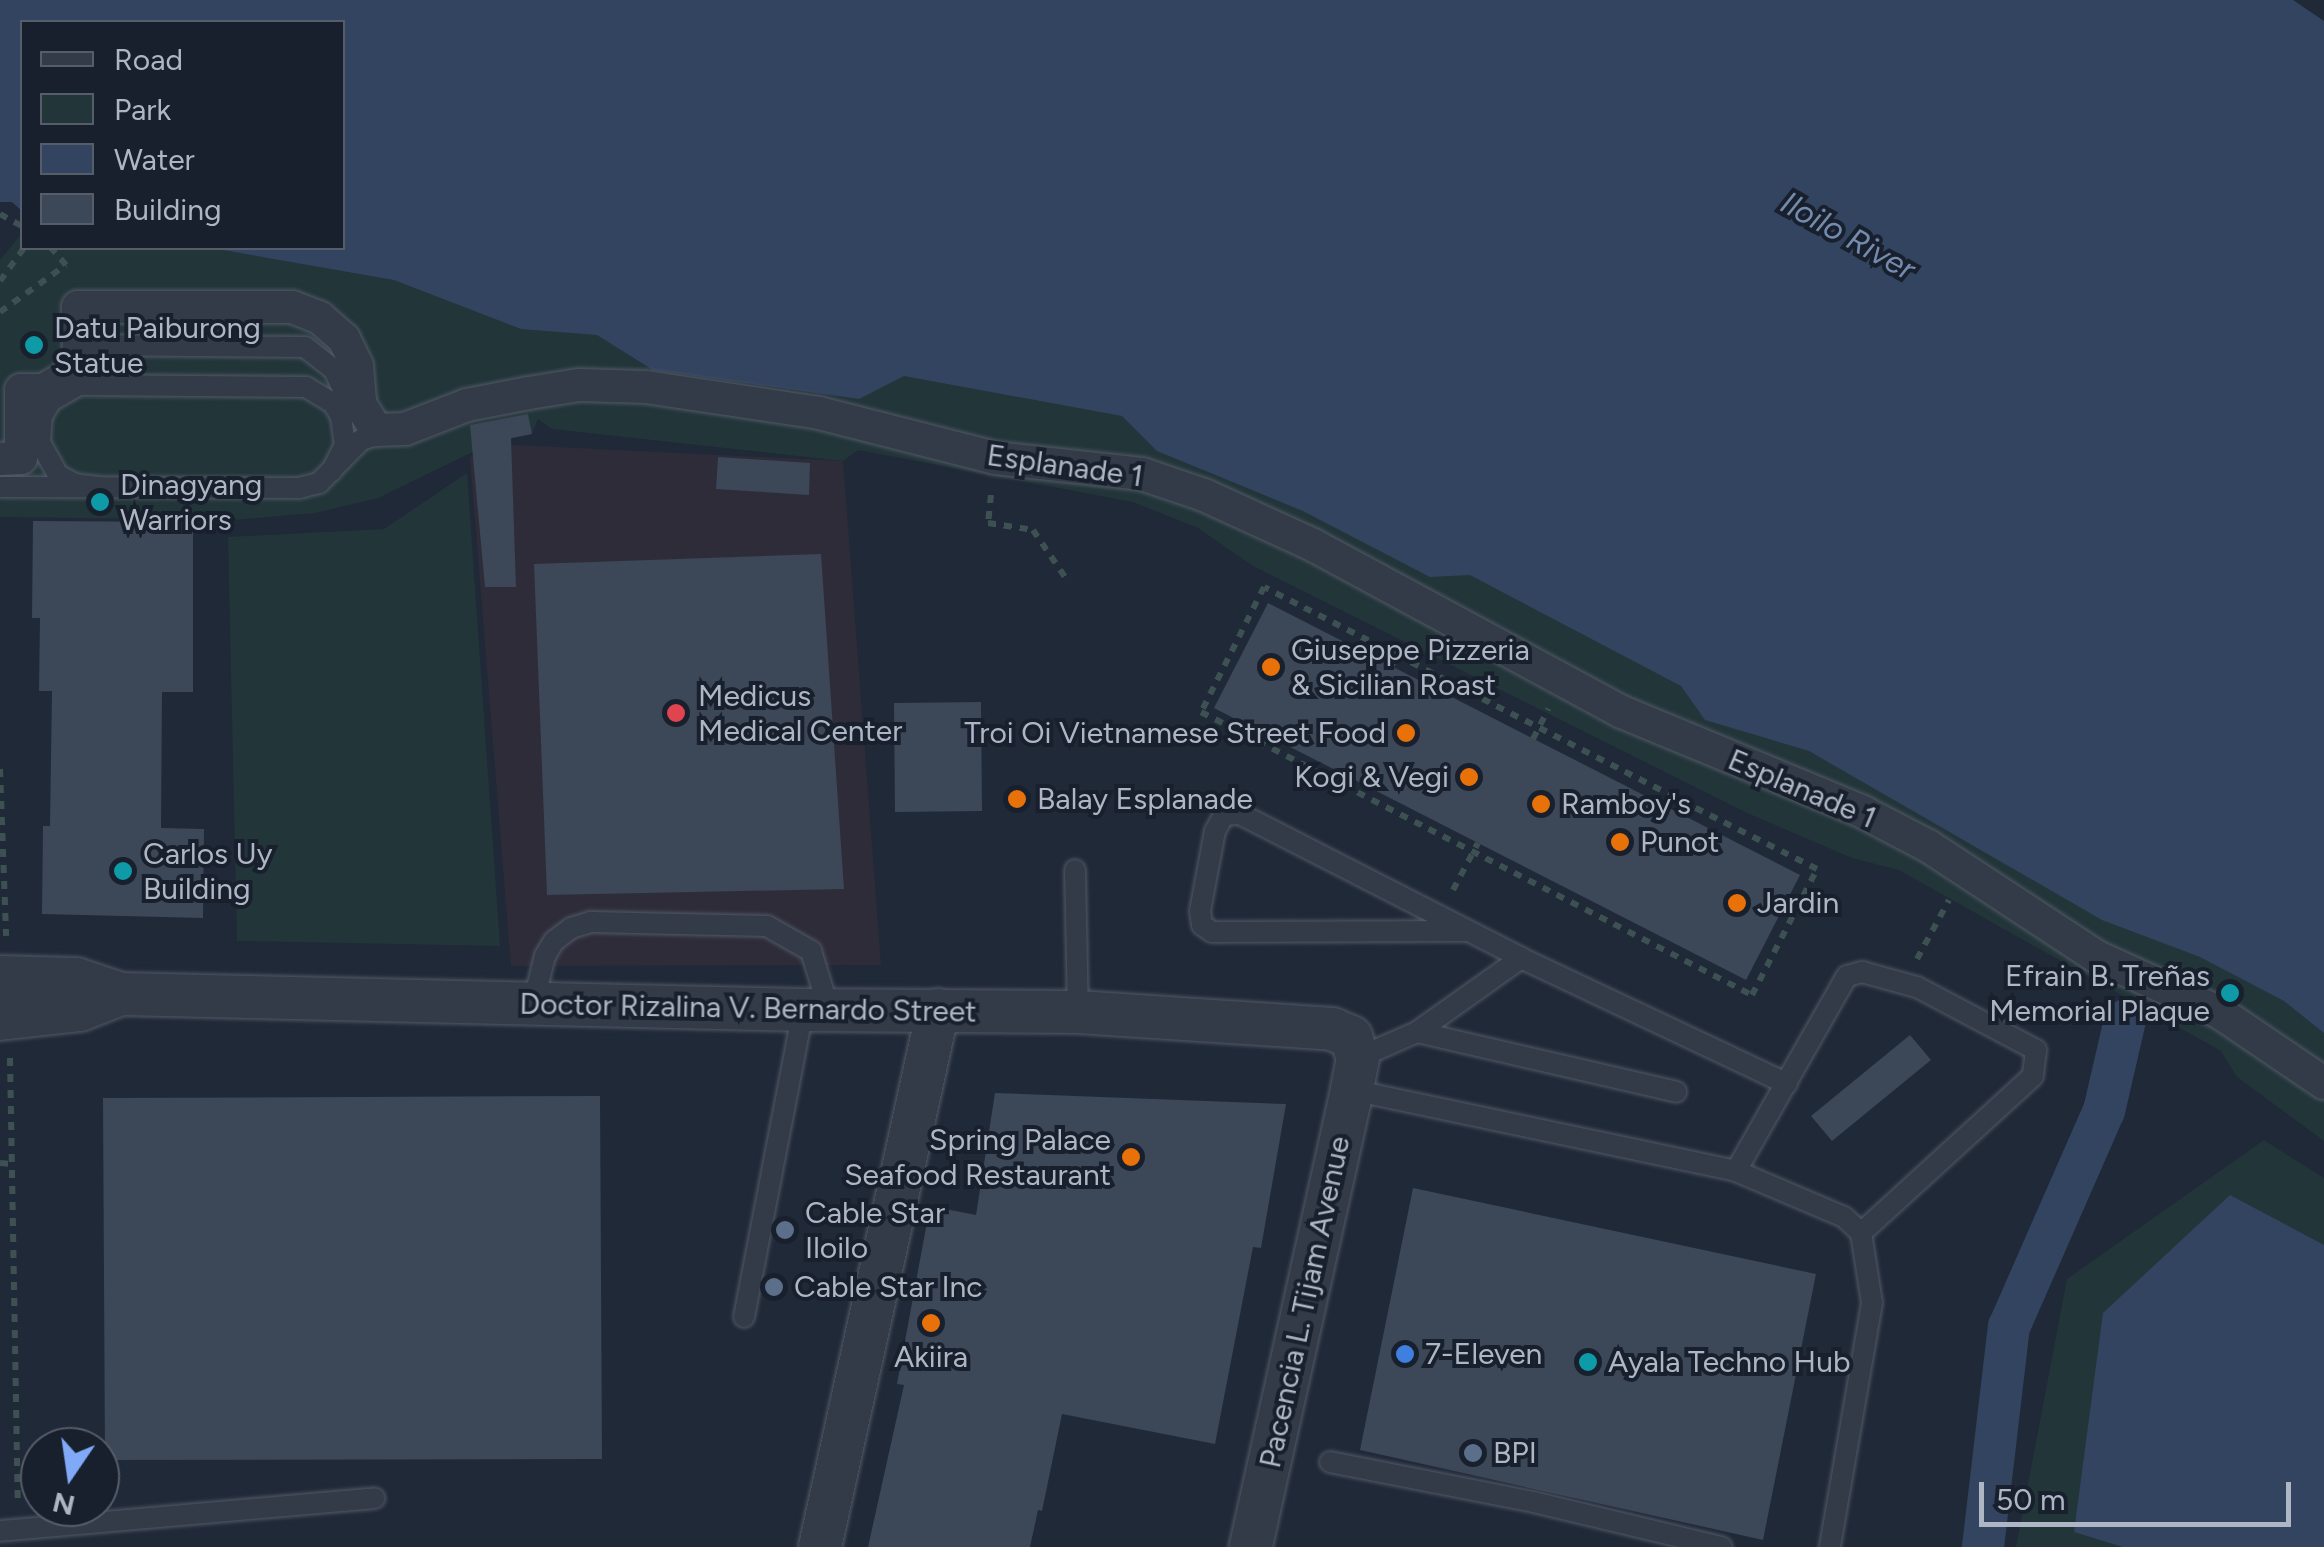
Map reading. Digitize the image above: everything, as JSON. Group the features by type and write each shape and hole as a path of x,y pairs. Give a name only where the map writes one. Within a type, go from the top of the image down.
{"street":[{"path":"0,460 22,458 21,390 44,390 66,377 79,361 78,307 306,311 344,340 356,366 360,404 368,422 376,430 387,432"},
{"name":"Esplanade 1","path":"387,432 497,399 579,385 615,386 819,413 995,458 1142,474 1204,496 1313,546 1622,712 1863,812 1928,846 2097,957 2219,1012 2324,1083"},
{"name":"Doctor Rizalina V. Bernardo Street","path":"4,998 76,978 120,994 1078,1012 1332,1029 1351,1037 1355,1074"},
{"path":"820,1547 938,1010"},
{"name":"Pacencia L. Tijam Avenue","path":"1252,1547 1355,1074"}],"lane":[{"path":"78,346 305,348 326,360 344,383 353,420 350,448"},
{"path":"99,487 75,484 58,474 40,442 42,416 52,401 79,384 306,387 333,404 341,418 345,444 332,472"},
{"path":"0,487 299,488 319,482 332,472 350,448 387,432"},
{"path":"1468,931 1212,932 1202,924 1200,910 1215,831 1224,816 1240,814 1439,917 1468,931 1520,958 1787,1084"},
{"path":"1074,870 1078,1012"},
{"path":"532,1004 545,956 554,941 570,928 591,922 767,926 810,951 816,1010 744,1317"},
{"path":"1355,1074 1520,958"},
{"path":"1736,1170 1846,976 1862,972 1905,982 2036,1050 2033,1076 1861,1233"},
{"path":"1417,1032 1676,1092"},
{"path":"1355,1074 1736,1170 1844,1217 1861,1233 1872,1303 1830,1547"},
{"path":"1330,1462 1516,1498 1722,1547"},
{"path":"9,1530 375,1498"}],"path":[{"path":"0,281 23,250"},
{"path":"0,312 66,265 52,250"},
{"path":"995,458 988,524 1033,530 1069,584"},
{"path":"1264,587 1397,655 1817,869 1752,995 1201,712 1264,587"},
{"path":"1391,667 1397,655"},
{"path":"0,769 11,1164 9,1530"},
{"path":"1335,780 1340,772"},
{"path":"1666,807 1672,796"},
{"path":"1439,917 1478,843"},
{"path":"1905,982 1963,872"},
{"path":"1610,922 1614,913"},
{"path":"0,1164 11,1164"}],"shaded area":[{"name":"Medicus Medical Center","path":"515,445 843,461 881,965 511,966 470,457"}],"green space":[{"path":"20,235 20,250 345,248 1021,353 2324,983 2324,1141 2237,1077 2221,1051 1899,870 1852,858 1745,812 1253,566 1198,528 1133,502 858,450 843,461 552,429 538,419 532,434 489,444 378,498 315,513 234,520 0,517 0,260"},
{"path":"467,473 500,946 237,941 228,537 384,529"},
{"path":"2264,1140 2324,1178 2324,1547 2016,1547 2067,1279"}],"water":[{"name":"Iloilo River","path":"0,0 2293,0 2324,21 2324,1033 2284,1001 2200,957 2102,920 1809,751 1705,720 1681,686 1470,575 1430,577 1303,511 1157,451 1122,416 904,376 859,399 653,370 597,335 521,329 394,280 223,250 345,250 345,20 20,20 20,209 12,202 0,202"},
{"path":"2230,1195 2324,1245 2324,1547 2123,1547 2074,1532 2103,1313"}],"building":[{"path":"528,414 532,434 511,438 516,587 485,587 470,425"},
{"path":"718,457 810,463 809,495 716,489"},
{"path":"33,521 193,522 193,692 162,692 161,828 204,829 203,918 42,914 43,826 50,826 52,691 39,691 40,618 32,618"},
{"path":"821,554 844,889 547,895 534,564"},
{"path":"1268,603 1800,875 1746,980 1214,708"},
{"path":"981,702 982,811 895,812 894,703"},
{"path":"1910,1035 1931,1060 1832,1141 1811,1116"},
{"path":"995,1093 1286,1104 1261,1248 1253,1247 1215,1444 1062,1414 1042,1511 1038,1510 1030,1547 868,1547 904,1385 897,1384 930,1206 976,1215"},
{"path":"600,1096 602,1459 120,1460 120,1427 105,1427 103,1098"},
{"name":"Ayala Techno Hub","path":"1413,1188 1816,1274 1763,1540 1360,1450"}],"waterway":[{"path":"1983,1547 2009,1327 2104,1111 2125,1020"}],"place":[{"name":"Datu Paiburong Statue","path":"34,345"},
{"name":"Dinagyang Warriors","path":"100,502"},
{"name":"Giuseppe Pizzeria & Sicilian Roast","path":"1271,667"},
{"name":"Medicus Medical Center","path":"676,713"},
{"name":"Troi Oi Vietnamese Street Food","path":"1406,733"},
{"name":"Kogi & Vegi","path":"1469,777"},
{"name":"Balay Esplanade","path":"1017,799"},
{"name":"Ramboy's","path":"1541,804"},
{"name":"Punot","path":"1620,842"},
{"name":"Carlos Uy Building","path":"123,871"},
{"name":"Jardin","path":"1737,903"},
{"name":"Efrain B. Treñas Memorial Plaque","path":"2230,993"},
{"name":"Spring Palace Seafood Restaurant","path":"1131,1157"},
{"name":"Cable Star Iloilo","path":"785,1230"},
{"name":"Cable Star Inc","path":"774,1287"},
{"name":"Akiira","path":"931,1323"},
{"name":"7-Eleven","path":"1405,1354"},
{"name":"Ayala Techno Hub","path":"1588,1362"},
{"name":"BPI","path":"1473,1453"}]}
